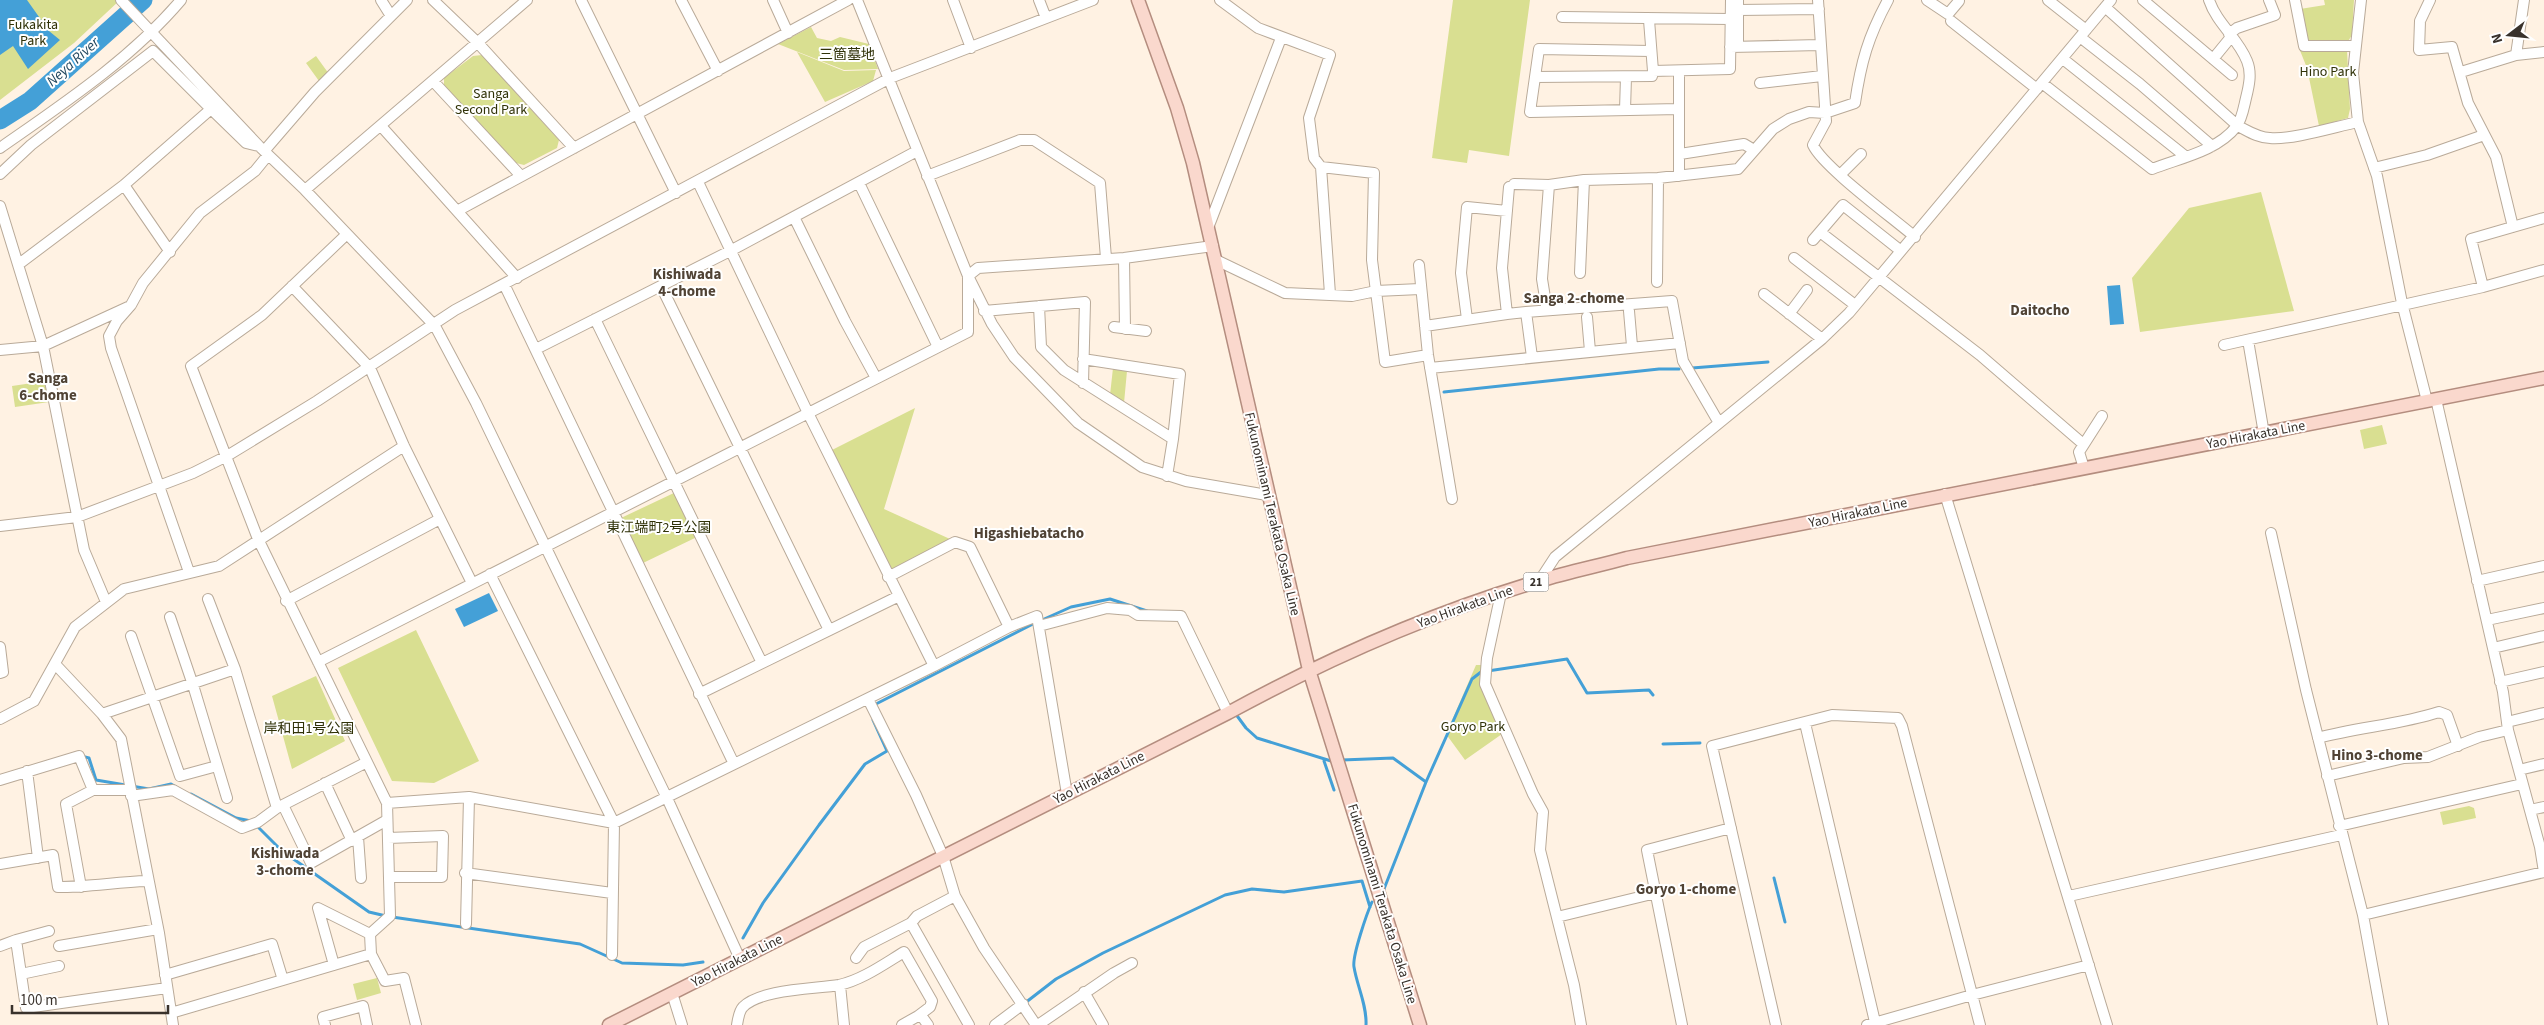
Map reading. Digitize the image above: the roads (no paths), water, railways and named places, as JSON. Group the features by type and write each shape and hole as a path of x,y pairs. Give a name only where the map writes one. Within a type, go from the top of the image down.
{"main road":[{"name":"Fukunominami Terakata Osaka Line","path":"1138,0 1177,108 1213,246 1267,495 1309,670 1420,1025"},
{"name":"Yao Hirakata Line","path":"609,1025 1228,713 1309,670 1428,620 1501,593 1540,580 1627,558 1802,525 1945,494 2264,434 2544,378"}],"street":[{"path":"121,0 435,326 476,403 667,798 740,959"},
{"path":"0,148 63,102 181,0"},
{"path":"381,0 391,16"},
{"path":"190,572 110,348 109,336 131,305 142,283 170,252 200,213 255,171 264,150 315,92 408,0"},
{"path":"434,0 477,42 574,148"},
{"path":"305,190 527,0"},
{"path":"581,0 676,193"},
{"path":"681,0 718,71"},
{"path":"772,0 788,33"},
{"path":"457,211 848,0"},
{"path":"857,0 890,78 917,151 968,276 984,311 1014,357 1078,423 1142,467 1167,476 1225,490 1267,495"},
{"path":"953,0 971,48"},
{"path":"1040,0 1046,18"},
{"path":"0,526 77,517 160,486 227,456 370,368 435,326 456,310 890,78 1093,0"},
{"path":"1220,0 1258,28 1330,55 1309,118 1314,158 1321,167 1330,294"},
{"path":"1731,0 1730,19 1734,47"},
{"path":"1507,314 1502,268 1511,185 1549,185 1584,180 1658,178 1738,169 1773,129 1789,119 1809,112 1825,113 1855,102 1862,60 1874,26 1888,0"},
{"path":"1927,0 1948,14 1959,1"},
{"path":"2048,0 2140,84 2212,146"},
{"path":"2143,0 2232,75"},
{"path":"1951,22 2152,169 2212,146 2238,126 2250,84 2248,62 2239,45 2213,12 2209,0"},
{"path":"2213,59 2237,28 2275,15 2269,0"},
{"path":"2295,0 2304,46 2356,46"},
{"path":"2361,0 2353,73 2358,122 2374,168 2402,303 2431,400 2487,620 2508,726 2522,784 2542,847 2544,872 2363,914"},
{"path":"2430,0 2420,21 2419,50 2452,47 2461,72 2468,103 2496,157 2514,227"},
{"path":"2516,55 2524,0"},
{"path":"1653,72 1730,69 1738,5 1819,4 1826,121 1813,144 1817,152 1840,174 1915,236"},
{"path":"1540,580 1555,557 1822,339 1856,306 2108,4 2238,126 2256,136 2270,139 2358,122"},
{"path":"1562,17 1649,20 1730,19"},
{"path":"1535,77 1652,76 1649,20"},
{"path":"1208,228 1281,38"},
{"path":"1734,47 1820,45"},
{"path":"1651,51 1539,49 1530,112 1679,109"},
{"path":"0,174 30,145 153,51 246,143 264,150"},
{"path":"2461,72 2516,55 2544,52"},
{"path":"2063,59 2185,156"},
{"path":"1679,72 1679,176"},
{"path":"1760,83 1822,76"},
{"path":"1625,110 1626,77"},
{"path":"433,81 520,176"},
{"path":"19,264 124,185 211,109"},
{"path":"381,126 517,278"},
{"path":"2374,168 2427,155 2484,135"},
{"path":"927,176 1020,140 1034,140 1100,182 1106,258"},
{"path":"1680,154 1744,144 1754,150"},
{"path":"536,349 730,251 917,151"},
{"path":"1840,174 1861,154"},
{"path":"1321,167 1374,173 1372,260 1385,362 1428,355"},
{"path":"1657,282 1652,259 1653,202 1658,178"},
{"path":"1580,273 1577,260 1578,228 1584,180"},
{"path":"698,182 808,413 888,577 934,666"},
{"path":"859,183 938,347"},
{"path":"124,185 170,252"},
{"path":"1547,310 1542,279 1549,185"},
{"path":"1813,240 1843,205 1901,251"},
{"path":"0,206 43,346 84,550 106,602"},
{"path":"1467,319 1461,273 1467,207 1507,211"},
{"path":"794,217 845,321 876,378"},
{"path":"2483,287 2472,239 2544,218"},
{"path":"1820,232 1980,355 2082,443"},
{"path":"347,234 249,326 191,366 258,539 286,601 387,803 390,916 370,934"},
{"path":"968,276 978,268 1124,258 1213,246"},
{"path":"1124,258 1119,328 1146,331"},
{"path":"1794,258 1856,306"},
{"path":"1216,260 1285,292 1352,296 1376,291 1420,289"},
{"path":"1419,265 1428,355 1452,500"},
{"path":"2224,345 2402,303 2483,287 2544,270"},
{"path":"318,662 968,332 968,276"},
{"path":"504,284 734,764"},
{"path":"292,286 370,368 404,446 472,583"},
{"path":"661,286 829,630"},
{"path":"1789,314 1807,290"},
{"path":"1764,294 1822,339"},
{"path":"1425,326 1526,312 1672,301 1683,361 1719,423"},
{"path":"984,311 1085,302 1083,382"},
{"path":"0,350 43,346 131,305"},
{"path":"1039,306 1041,347 1064,370 1174,438"},
{"path":"1629,311 1632,346"},
{"path":"1526,312 1532,357"},
{"path":"1587,317 1590,351"},
{"path":"595,319 675,480 762,663"},
{"path":"2248,340 2264,434"},
{"path":"1430,368 1632,346 1680,343"},
{"path":"1083,359 1180,374 1174,438 1167,476"},
{"path":"2084,468 2078,452 2082,443 2102,416"},
{"path":"0,719 34,701 75,628 124,589 219,566 404,446"},
{"path":"1945,494 2107,1025"},
{"path":"286,601 440,519"},
{"path":"2271,533 2340,830 2363,914 2383,1025"},
{"path":"888,577 955,542 970,547 1009,627"},
{"path":"2477,581 2544,566"},
{"path":"490,574 614,823 612,955"},
{"path":"1501,593 1487,658 1485,684 1533,794 1543,812 1540,850 1581,1025"},
{"path":"699,694 898,597"},
{"path":"208,599 235,669 280,807 310,863 387,820"},
{"path":"1039,626 1107,608 1130,610 1138,615 1181,616 1228,713"},
{"path":"2487,620 2544,608"},
{"path":"387,803 469,797 614,823 934,666 1009,627 1037,616 1067,794"},
{"path":"170,617 193,685 227,798"},
{"path":"131,636 180,776 217,766"},
{"path":"2493,648 2544,636"},
{"path":"0,647 3,672 0,673"},
{"path":"55,664 102,714 121,739 147,881 158,929 173,1025"},
{"path":"102,714 193,685 235,669"},
{"path":"2500,682 2544,672"},
{"path":"868,698 944,856 955,896 984,948 1037,1025 1084,992 1132,963"},
{"path":"2318,738 2399,723 2439,712 2447,716 2458,746"},
{"path":"2327,776 2404,758 2428,757 2544,713"},
{"path":"1776,1025 1712,746 1832,715 1898,718 1980,1025"},
{"path":"1805,723 1871,1024 1972,995 2090,965"},
{"path":"0,780 78,756 93,790"},
{"path":"81,887 66,804 93,790 131,793 173,790 242,828 258,822 280,807 367,762"},
{"path":"2519,770 2544,764"},
{"path":"27,771 38,858"},
{"path":"325,783 355,839 361,878"},
{"path":"2069,896 2522,784"},
{"path":"466,924 465,874 469,797"},
{"path":"2530,810 2544,807"},
{"path":"1682,1025 1647,850 1731,828"},
{"path":"388,838 443,836 442,877 389,877"},
{"path":"0,864 53,856 58,887 81,887 112,882 147,881"},
{"path":"465,874 612,893"},
{"path":"1557,917 1656,893"},
{"path":"856,958 864,947 911,923 916,916 955,896"},
{"path":"334,965 318,908 370,934"},
{"path":"911,923 969,1025"},
{"path":"59,946 158,929"},
{"path":"0,946 49,931"},
{"path":"370,934 371,954 386,981 404,978 416,1025"},
{"path":"16,940 26,1008 167,988"},
{"path":"165,975 272,944 283,980"},
{"path":"737,1025 742,1008 751,1002 793,990 840,984 861,977 904,952 932,1002 930,1007 902,1025"},
{"path":"171,1014 371,954"},
{"path":"21,974 59,966"},
{"path":"840,984 844,1025"},
{"path":"1084,992 1103,1025"},
{"path":"672,993 682,1025"},
{"path":"995,1025 1023,1004"},
{"path":"325,1025 323,1017 363,1006 367,1025"},
{"path":"918,1016 923,1018 928,1025"}],"water":[{"path":"0,0 27,0 49,31 60,40 28,69 13,46 0,55"},
{"path":"2120,285 2124,324 2110,325 2107,286"},
{"path":"489,593 498,611 464,627 455,609"}],"waterway":[{"name":"Neya River","path":"0,120 30,101 143,0"},
{"path":"1692,368 1768,362"},
{"path":"1444,392 1659,369 1679,369"},
{"path":"874,705 1033,624 1071,607 1110,599 1147,611"},
{"path":"1384,889 1426,782 1472,679 1481,672 1567,659 1587,693 1649,690 1653,695"},
{"path":"1235,713 1246,728 1257,738 1331,761"},
{"path":"743,938 763,903 865,764 887,751 873,720"},
{"path":"1663,744 1700,743"},
{"path":"81,756 89,758 96,780 149,789 171,784 176,787"},
{"path":"1342,760 1393,758 1426,782"},
{"path":"1324,761 1334,790"},
{"path":"191,794 236,818 251,821"},
{"path":"256,825 282,851 369,912 386,916"},
{"path":"1774,878 1785,922"},
{"path":"1025,1003 1056,979 1103,953 1225,895 1252,889 1284,892 1362,881 1370,907"},
{"path":"1366,1025 1365,1010 1355,974 1354,961 1360,934 1372,902"},
{"path":"392,917 580,944 622,963 683,965 703,962"}],"district":[{"name":"Kishiwada 4-chome","path":"687,282"},
{"name":"Sanga 2-chome","path":"1574,298"},
{"name":"Daitocho","path":"2040,310"},
{"name":"Sanga 6-chome","path":"48,386"},
{"name":"Higashiebatacho","path":"1029,533"},
{"name":"Hino 3-chome","path":"2377,755"},
{"name":"Kishiwada 3-chome","path":"285,862"},
{"name":"Goryo 1-chome","path":"1686,889"}],"park label":[{"name":"Fukakita Park","path":"33,33"},
{"name":"三箇墓地","path":"847,55"},
{"name":"Hino Park","path":"2328,72"},
{"name":"Sanga Second Park","path":"491,102"},
{"name":"東江端町2号公園","path":"659,528"},
{"name":"Goryo Park","path":"1473,727"},
{"name":"岸和田1号公園","path":"309,729"}]}
